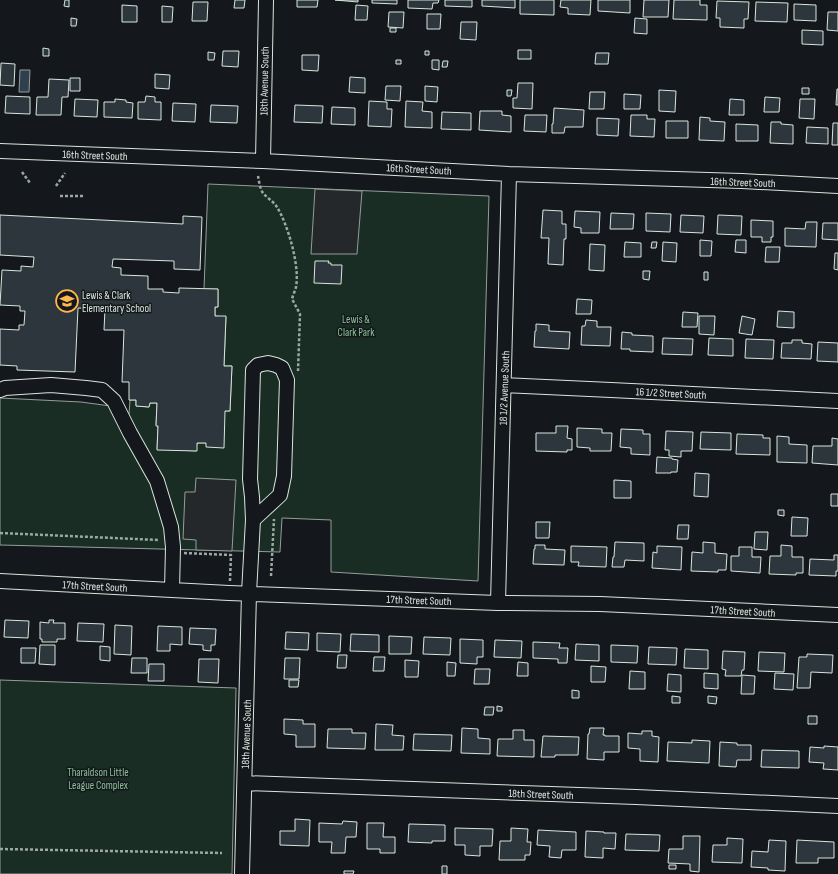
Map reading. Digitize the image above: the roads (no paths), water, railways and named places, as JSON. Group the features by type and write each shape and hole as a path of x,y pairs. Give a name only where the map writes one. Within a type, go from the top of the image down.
{"street":[{"name":"18th Avenue South","path":"263,161 266,0"},
{"name":"16th Street South","path":"0,151 263,161 509,174 742,181 838,186"},
{"name":"18 1/2 Avenue South","path":"498,603 509,174"},
{"name":"18th Avenue South","path":"242,874 253,520 250,478 253,370 258,365 268,363 276,364 282,368 287,380 284,476 280,495 253,520"},
{"path":"0,390 6,388 51,385 86,388 102,390 114,401 157,481 171,526 173,547 172,590"},
{"name":"16 1/2 Street South","path":"504,385 838,401"},
{"name":"17th Street South","path":"0,581 172,590 498,603 600,604 838,615"},
{"name":"18th Street South","path":"245,783 838,806"}],"water":[{"path":"20,70 30,70 29,92 19,92"}],"place":[{"name":"Lewis & Clark Elementary School","path":"67,301"}],"park label":[{"name":"Lewis & Clark Park","path":"356,325"},
{"name":"Tharaldson Little League Complex","path":"98,778"}]}
